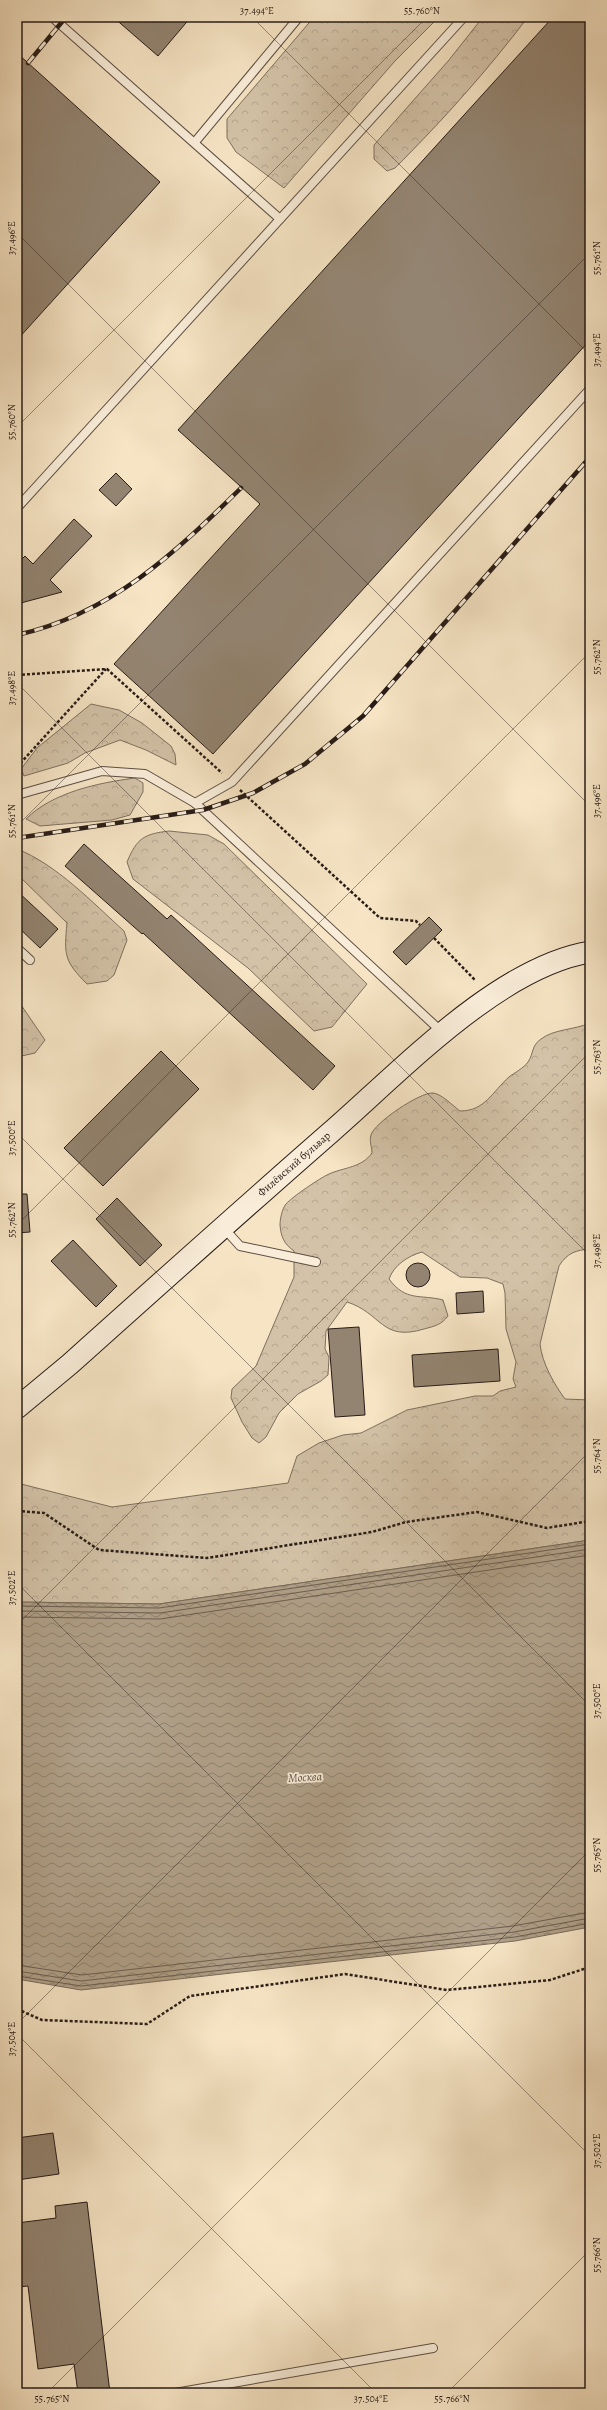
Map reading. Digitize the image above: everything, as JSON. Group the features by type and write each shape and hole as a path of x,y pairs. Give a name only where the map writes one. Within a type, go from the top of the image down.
{"street":[{"name":"Филёвский бульвар","path":"17,1408 70,1364 223,1227 443,1034 509,983 537,969 587,950"}],"lane":[{"path":"52,17 195,142 280,219"},
{"path":"195,142 299,17"},
{"path":"17,508 464,17"},
{"path":"195,803 232,782 590,390"},
{"path":"17,795 102,771 145,774 195,803 443,1034"},
{"path":"17,948 30,960"},
{"path":"223,1227 240,1246 316,1262"},
{"path":"175,2393 433,2348"}],"path":[{"path":"17,767 107,668"},
{"path":"17,675 107,668 380,918 416,921 420,925"},
{"path":"434,938 475,980"},
{"path":"17,1511 44,1513 99,1550 208,1558 372,1532 406,1522 477,1512 547,1528 590,1521"},
{"path":"17,2009 42,2020 146,2024 190,1996 345,1974 448,1990 550,1980 590,1967"}],"green space":[{"path":"314,17 439,17 395,61 284,188 236,152 227,138 227,119"},
{"path":"483,17 528,17 481,76 430,132 395,168 387,171 374,159 374,145 449,60"},
{"path":"91,704 119,710 142,723 171,746 175,754 176,765 146,750 120,740 85,753 68,763 24,776 21,769 37,748"},
{"path":"135,778 143,783 143,792 130,815 112,820 40,826 26,819 49,802 63,795 91,786"},
{"path":"169,831 208,835 224,844 367,984 332,1027 314,1031 248,968 133,879 127,862 134,847 138,842 147,836"},
{"path":"17,849 46,864 60,874 124,931 127,940 114,975 107,981 87,984 74,969 67,957 67,923 17,874"},
{"path":"17,999 45,1040 35,1053 17,1057"},
{"path":"590,1023 590,1249 572,1253 565,1258 559,1266 540,1344 543,1358 549,1373 565,1399 590,1400 590,1540 159,1604 17,1602 17,1483 112,1507 288,1483 297,1456 319,1443 343,1435 361,1433 407,1410 475,1396 493,1396 500,1391 516,1387 513,1379 516,1362 506,1329 505,1293 503,1284 487,1278 460,1277 422,1252 412,1256 398,1265 394,1269 389,1279 401,1291 407,1294 443,1300 448,1316 443,1321 435,1326 424,1329 410,1332 399,1332 390,1329 359,1307 347,1302 326,1331 325,1349 329,1357 328,1375 321,1381 298,1394 279,1413 266,1437 259,1443 252,1438 242,1422 231,1398 232,1389 256,1366 294,1277 294,1251 284,1240 280,1225 283,1209 286,1204 300,1192 325,1176 363,1162 368,1158 372,1153 370,1137 374,1130 380,1123 398,1109 418,1097 433,1093 444,1098 460,1111 476,1108 488,1100 509,1077 526,1064 530,1059 534,1047 541,1039 558,1031"}],"water":[{"name":"Москва","path":"590,1540 590,1927 515,1941 81,1990 17,1979 17,1602 159,1604"}],"building":[{"path":"113,17 191,17 158,56"},
{"path":"553,17 590,17 590,340 213,754 114,664 260,504 178,430"},
{"path":"17,53 160,182 17,340"},
{"path":"116,473 132,489 116,506 99,490"},
{"path":"74,519 92,536 50,580 62,592 17,604 17,564 25,556 33,564"},
{"path":"84,844 167,919 171,915 335,1066 313,1090 143,933 142,934 65,866"},
{"path":"17,891 58,929 40,948 17,926"},
{"path":"429,917 442,930 406,965 393,952"},
{"path":"161,1051 199,1089 103,1186 64,1148"},
{"path":"17,1194 27,1194 30,1232 17,1233"},
{"path":"117,1198 162,1245 140,1266 96,1219"},
{"path":"73,1240 117,1286 96,1307 51,1261"},
{"path":"418,1263 427,1266 430,1275 427,1284 418,1287 409,1284 406,1275 409,1266"},
{"path":"483,1291 484,1312 457,1314 456,1293"},
{"path":"359,1327 365,1415 335,1417 328,1329"},
{"path":"498,1349 500,1381 414,1387 412,1355"},
{"path":"53,2133 59,2174 17,2180 17,2138"},
{"path":"87,2202 110,2393 78,2393 74,2364 38,2369 28,2286 18,2287 17,2223 56,2218 55,2206"}],"railway":[{"path":"28,63 66,17"},
{"path":"17,838 203,810 253,793 305,764 363,716 590,457"},
{"path":"17,635 51,625 82,612 112,596 140,578 166,558 241,488"}]}
